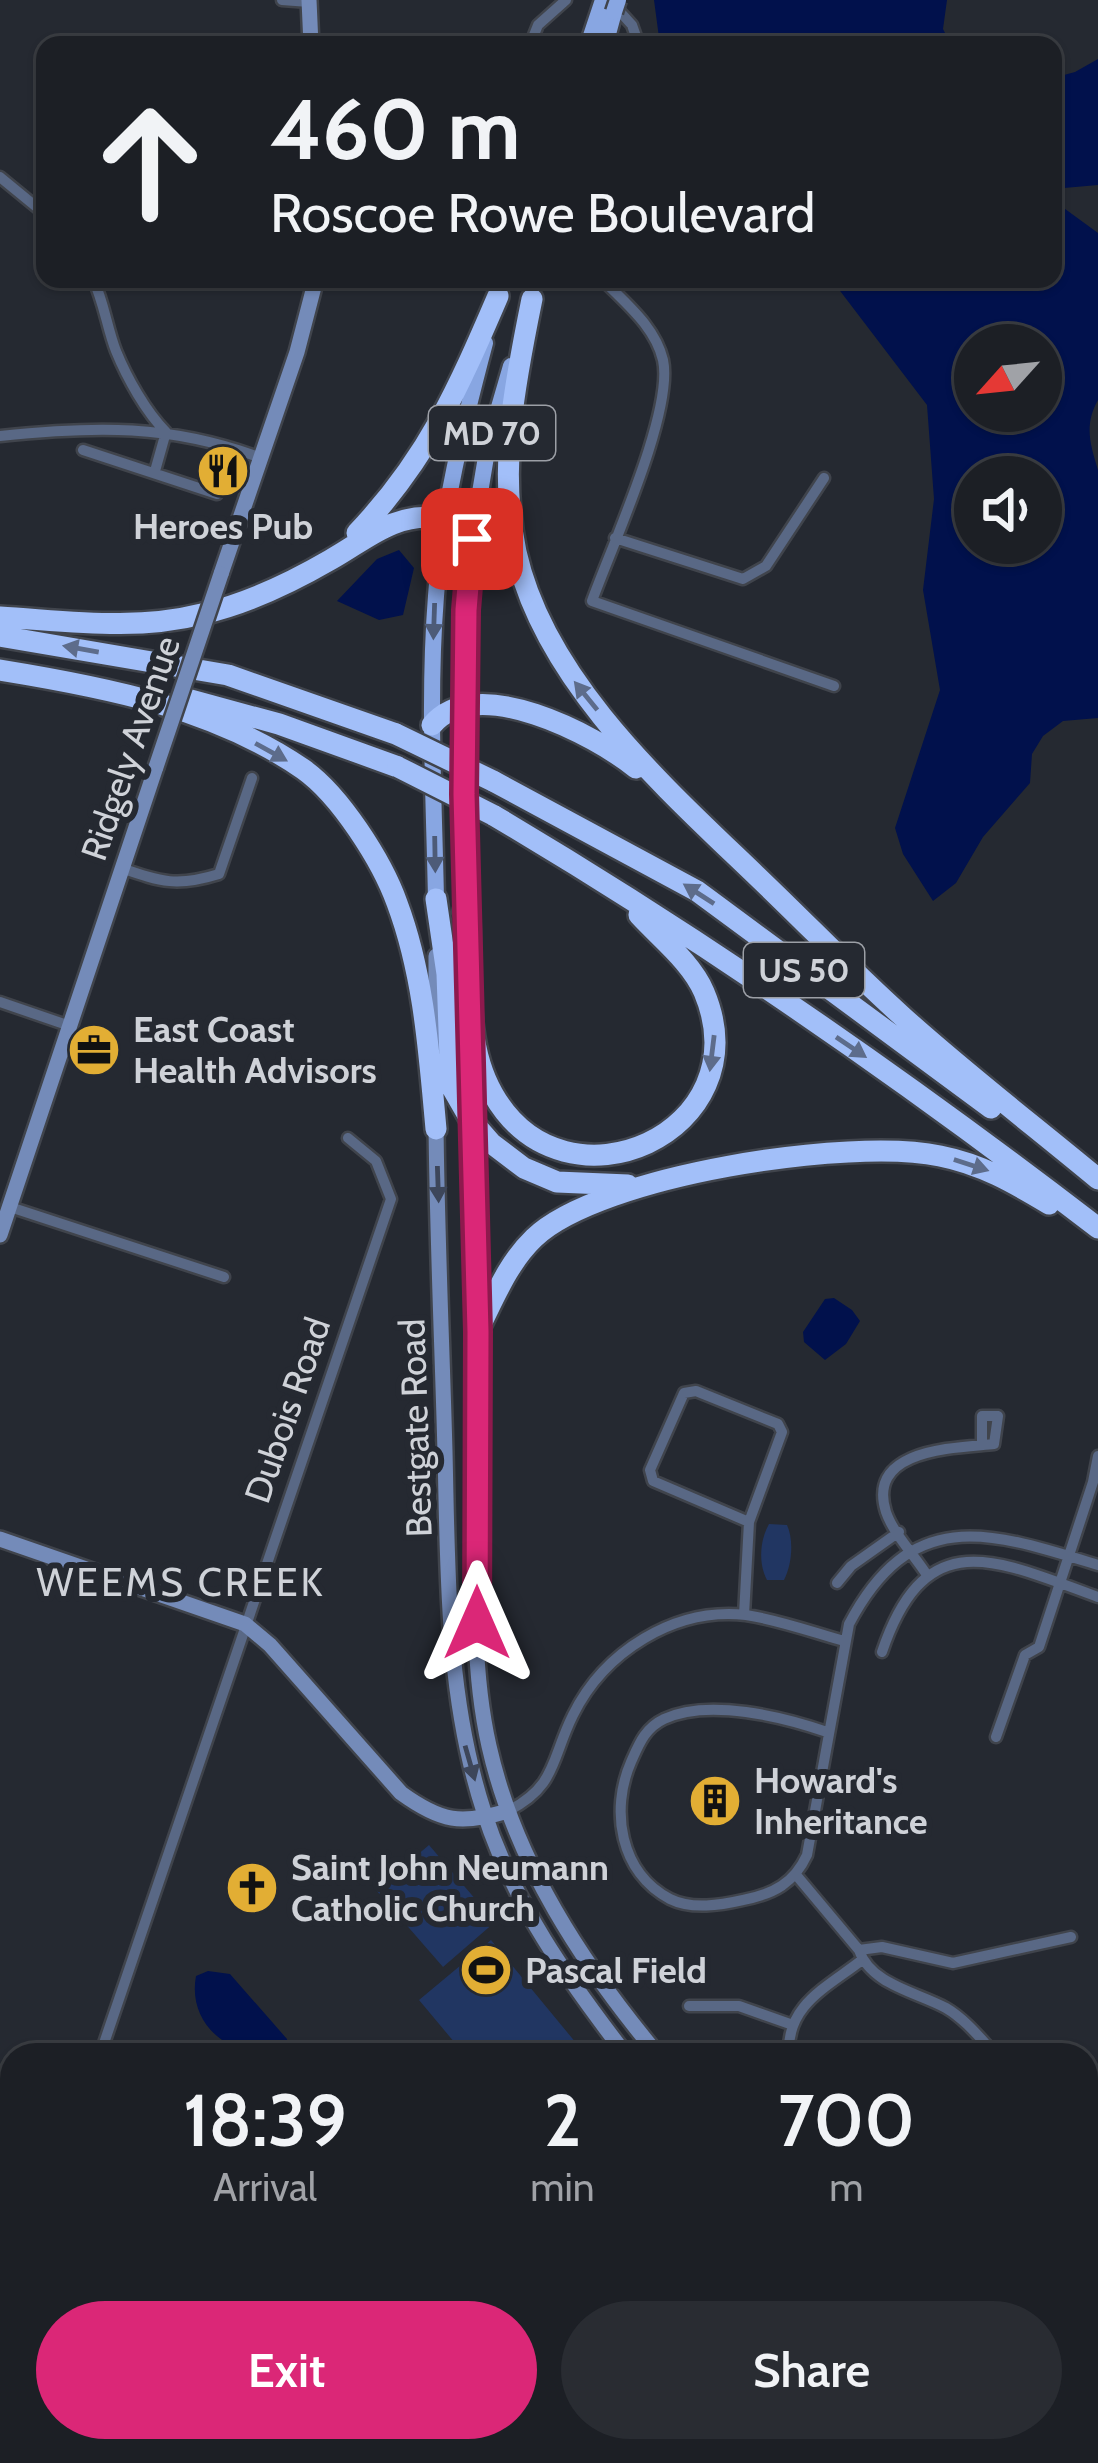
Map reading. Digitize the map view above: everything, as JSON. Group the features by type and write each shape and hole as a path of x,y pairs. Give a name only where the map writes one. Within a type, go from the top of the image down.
{"highway":[{"path":"331,560 409,474 444,418 501,288"},
{"path":"535,289 513,391 508,449 511,515 528,592 542,628 578,686 723,843 902,1017 1098,1183"},
{"path":"0,617 106,626 168,621 233,604 331,560 381,527 408,518 444,518 454,525 467,570"},
{"name":"US 50","path":"0,636 228,675 396,734 493,781 697,891 1098,1183"},
{"name":"US 50","path":"0,660 111,680 279,724 398,767 493,815 615,887 955,1118 1098,1231"},
{"path":"0,670 132,695 223,725 305,770 350,821 397,901 418,980 436,1129"},
{"path":"432,724 463,705 536,715 593,738 619,754 723,843"},
{"path":"464,911 469,921 475,1036 492,1094 513,1123 540,1144 605,1155 658,1141 680,1124 708,1080 716,1044 702,987 615,887"},
{"path":"436,899 447,974 451,1086 470,1119 491,1143 524,1168 557,1182 653,1185"},
{"path":"478,1332 510,1265 536,1235 579,1207 653,1185 833,1150 888,1148 943,1156 999,1174 1098,1231"}],"main road":[{"path":"309,1 311,36"},
{"path":"593,36 609,4"},
{"path":"606,36 609,4"},
{"name":"Ridgely Avenue","path":"0,1235 302,337 314,288"},
{"name":"MD 70","path":"436,899 432,724 444,518 501,288"},
{"name":"MD 70","path":"464,911 467,570 488,445 535,289"},
{"name":"Bestgate Road","path":"436,899 436,1129 451,1633 464,1744 485,1818 527,1910 617,2043"},
{"name":"Bestgate Road","path":"464,911 478,1332 477,1669 489,1746 508,1811 558,1917 603,1989 648,2043"},
{"path":"0,1539 245,1624 270,1645 401,1793 426,1811 454,1821 508,1811"}],"street":[{"path":"282,0 309,1"},
{"path":"534,36 538,25 566,0"},
{"path":"609,4 632,25 636,36"},
{"path":"0,177 36,207"},
{"path":"96,288 116,350 154,420 166,432"},
{"path":"610,288 649,329 664,363 658,413 592,601 834,686"},
{"path":"0,436 88,427 166,432 221,443 261,458"},
{"path":"154,472 166,432"},
{"path":"83,450 217,494"},
{"path":"615,538 743,579 766,566 824,478"},
{"path":"121,868 166,884 219,874 252,778"},
{"path":"0,1002 68,1025"},
{"name":"Dubois Road","path":"104,2043 391,1199 376,1161 348,1138"},
{"path":"10,1207 224,1277"},
{"path":"744,1615 748,1522 782,1432 778,1424 696,1391 684,1393 650,1470 653,1481 748,1522"},
{"path":"927,1575 886,1513 891,1474 916,1454 982,1445"},
{"path":"996,1737 1025,1654 1039,1647 1096,1484 1098,1456"},
{"path":"837,1583 851,1566 899,1532"},
{"path":"827,1732 770,1714 730,1711 664,1718 643,1737 619,1802 630,1859 646,1880 673,1901 715,1907 753,1898 797,1876 807,1855 844,1641 867,1589 912,1552 977,1534 1098,1565"},
{"path":"882,1652 906,1594 927,1575 950,1564 975,1561 1098,1597"},
{"path":"508,1811 532,1797 549,1778 573,1714 604,1668 644,1637 680,1622 722,1614 744,1615 844,1641"},
{"path":"797,1876 861,1955 893,1986 948,2010 983,2043"},
{"path":"789,2043 790,2024 802,2007 861,1955 882,1947 953,1963 1071,1937"},
{"path":"688,2006 739,2006 790,2024"}],"shaded area":[{"path":"654,0 947,0 946,36 659,36"},
{"path":"1098,59 1098,185 1062,190 1062,76"},
{"path":"1062,207 1098,233 1098,400 1090,426 1098,470 1098,718 1063,721 1043,736 1032,754 1030,783 983,837 956,883 933,901 903,854 895,828 940,690 923,590 934,499 927,405 838,288 1062,288"},
{"path":"399,550 414,568 403,615 379,620 337,601 377,559"},
{"path":"834,1298 860,1321 846,1344 825,1360 804,1342 803,1332 825,1299"},
{"path":"769,1524 787,1525 789,1531 791,1552 784,1580 767,1580 762,1566"},
{"path":"429,1845 495,1922 443,1967 376,1890"},
{"name":"Pascal Field","path":"491,1940 576,2043 455,2043 419,2000"},
{"path":"208,1971 230,1974 288,2043 220,2039 199,2012 196,1976"}],"place":[{"name":"Heroes Pub","path":"223,471"},
{"name":"East Coast Health Advisors","path":"94,1050"},
{"name":"Howard's Inheritance","path":"715,1801"},
{"name":"Saint John Neumann Catholic Church","path":"252,1888"},
{"name":"Pascal Field","path":"486,1970"}],"district":[{"name":"WEEMS CREEK","path":"181,1582"}],"route":[{"path":"472,539 463,705 464,911 478,1332 477,1623"}]}
